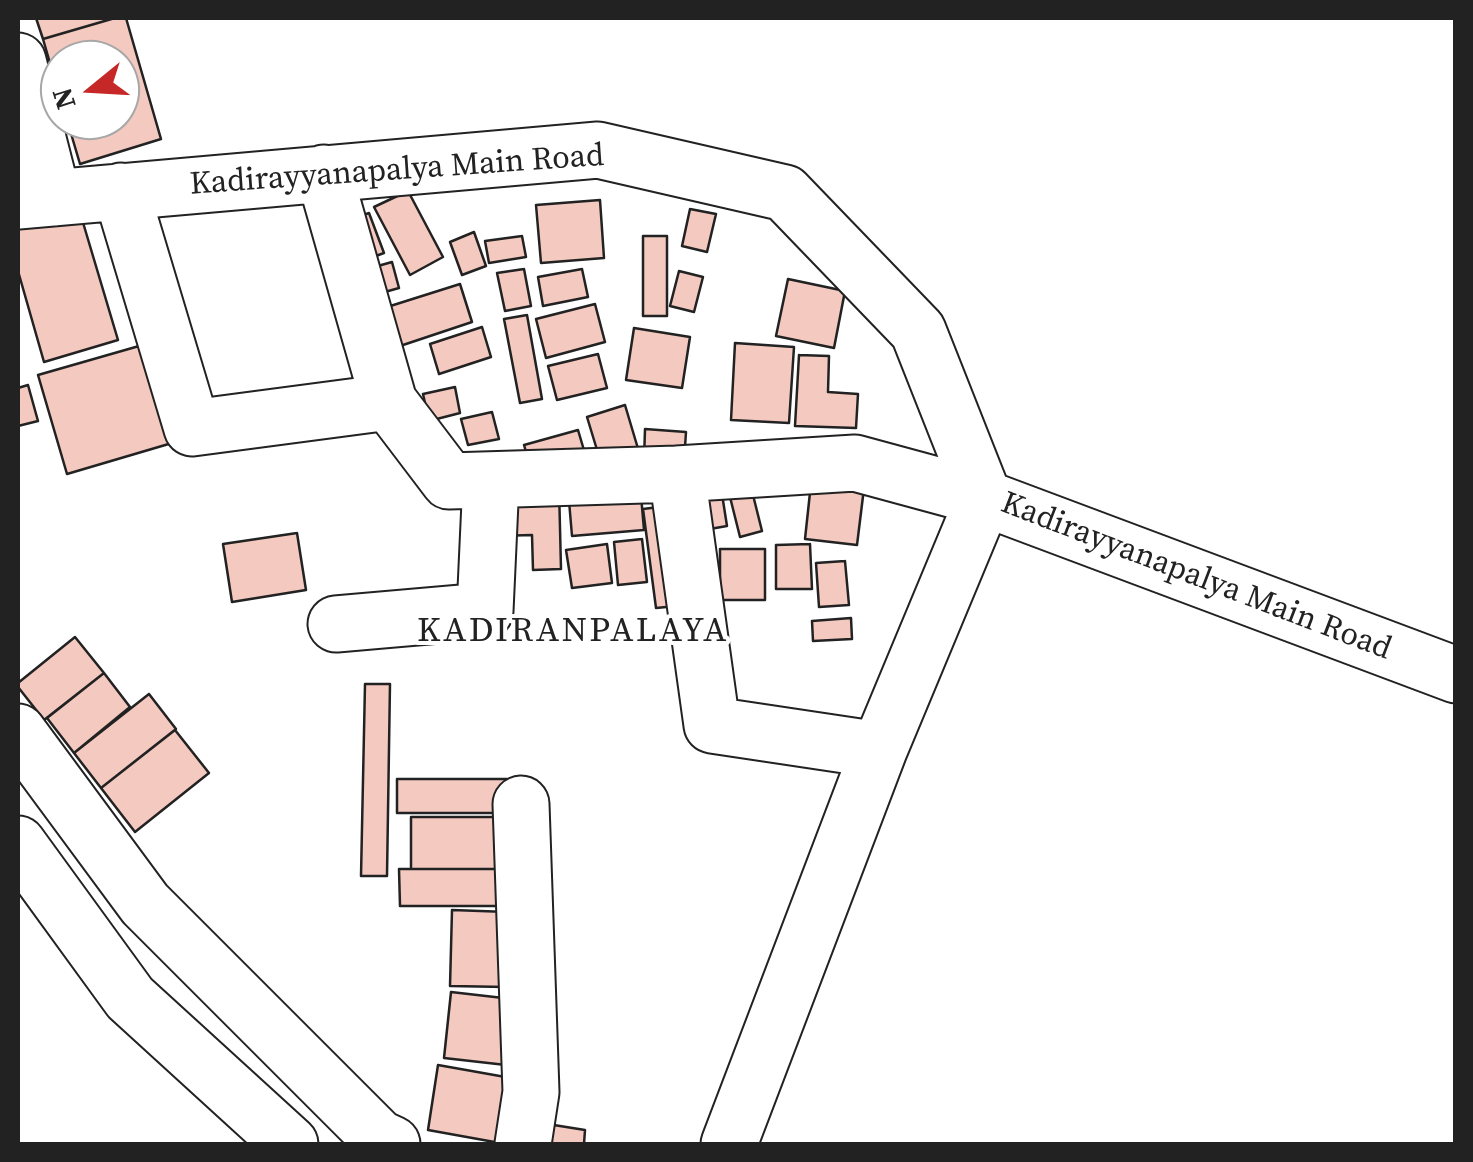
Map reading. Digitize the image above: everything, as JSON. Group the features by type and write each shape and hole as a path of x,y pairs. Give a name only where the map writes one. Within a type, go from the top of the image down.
{"street":[{"name":"Kadirayyanapalya Main Road","path":"18,61 35,199 598,150 785,193 918,331 984,498 1456,675"},
{"path":"324,173 389,402 448,482 855,463 984,498 879,750 729,1144"},
{"path":"122,191 192,428 389,402"},
{"path":"677,474 712,724 879,750"},
{"path":"336,624 484,611 490,480"},
{"path":"18,732 145,904 379,1138 392,1144"},
{"path":"521,804 531,1092 523,1144"},
{"path":"18,844 130,998 290,1144"}],"building":[{"path":"36,18 115,18 43,39"},
{"path":"126,18 132,40 43,40"},
{"path":"140,66 161,139 80,164 73,140 140,140"},
{"path":"408,191 443,257 410,275 374,207"},
{"path":"76,199 118,340 44,362 18,271 18,216"},
{"path":"600,200 604,258 541,263 536,205"},
{"path":"690,209 716,214 707,252 682,246"},
{"path":"369,213 384,253 362,261 347,221"},
{"path":"474,232 486,266 462,275 450,242"},
{"path":"522,236 526,257 489,263 485,241"},
{"path":"643,236 667,236 667,316 643,316"},
{"path":"392,262 399,288 367,297 360,271"},
{"path":"524,269 531,306 505,311 497,273"},
{"path":"582,269 588,297 543,306 538,277"},
{"path":"679,271 703,277 694,312 670,306"},
{"path":"788,279 845,291 834,348 776,336"},
{"path":"460,284 472,322 397,347 384,308"},
{"path":"595,304 605,342 546,358 536,319"},
{"path":"527,315 542,399 520,403 504,319"},
{"path":"482,327 491,357 439,374 430,344"},
{"path":"634,328 690,337 682,388 626,380"},
{"path":"160,340 189,438 67,474 38,375"},
{"path":"735,343 794,347 789,423 731,420"},
{"path":"598,354 607,388 557,400 548,366"},
{"path":"799,355 829,356 828,392 858,394 856,428 795,426"},
{"path":"28,385 38,421 18,426 18,388"},
{"path":"455,387 460,413 429,421 423,394"},
{"path":"625,405 639,452 601,463 587,417"},
{"path":"492,412 499,439 468,445 461,419"},
{"path":"645,429 686,432 684,462 644,460"},
{"path":"578,430 586,457 532,472 524,445"},
{"path":"812,474 865,480 857,545 805,539"},
{"path":"719,475 727,526 704,530 696,478"},
{"path":"750,483 762,531 740,537 728,489"},
{"path":"640,484 644,530 572,536 568,489"},
{"path":"559,487 561,569 533,570 532,535 497,536 495,488"},
{"path":"675,505 687,605 656,608 643,509"},
{"path":"297,533 306,590 232,602 223,544"},
{"path":"642,539 647,582 618,585 614,542"},
{"path":"607,544 612,583 572,588 566,550"},
{"path":"810,544 812,589 776,589 776,545"},
{"path":"720,549 765,549 765,600 720,600"},
{"path":"845,561 849,605 819,607 816,563"},
{"path":"851,618 852,639 813,641 812,621"},
{"path":"75,637 104,673 44,720 18,683"},
{"path":"104,673 130,707 74,753 47,718"},
{"path":"365,684 390,684 387,876 361,876"},
{"path":"149,694 176,729 101,788 74,753"},
{"path":"175,730 209,773 135,832 101,788"},
{"path":"397,779 507,779 507,813 397,813"},
{"path":"411,817 505,817 504,869 411,869"},
{"path":"399,869 504,869 504,906 400,906"},
{"path":"452,910 508,912 506,987 450,986"},
{"path":"451,992 512,999 506,1065 444,1058"},
{"path":"438,1065 511,1078 500,1143 428,1130"},
{"path":"535,1122 585,1130 584,1144 533,1144"}],"district":[{"name":"KADIRANPALAYA","path":"573,632"}]}
